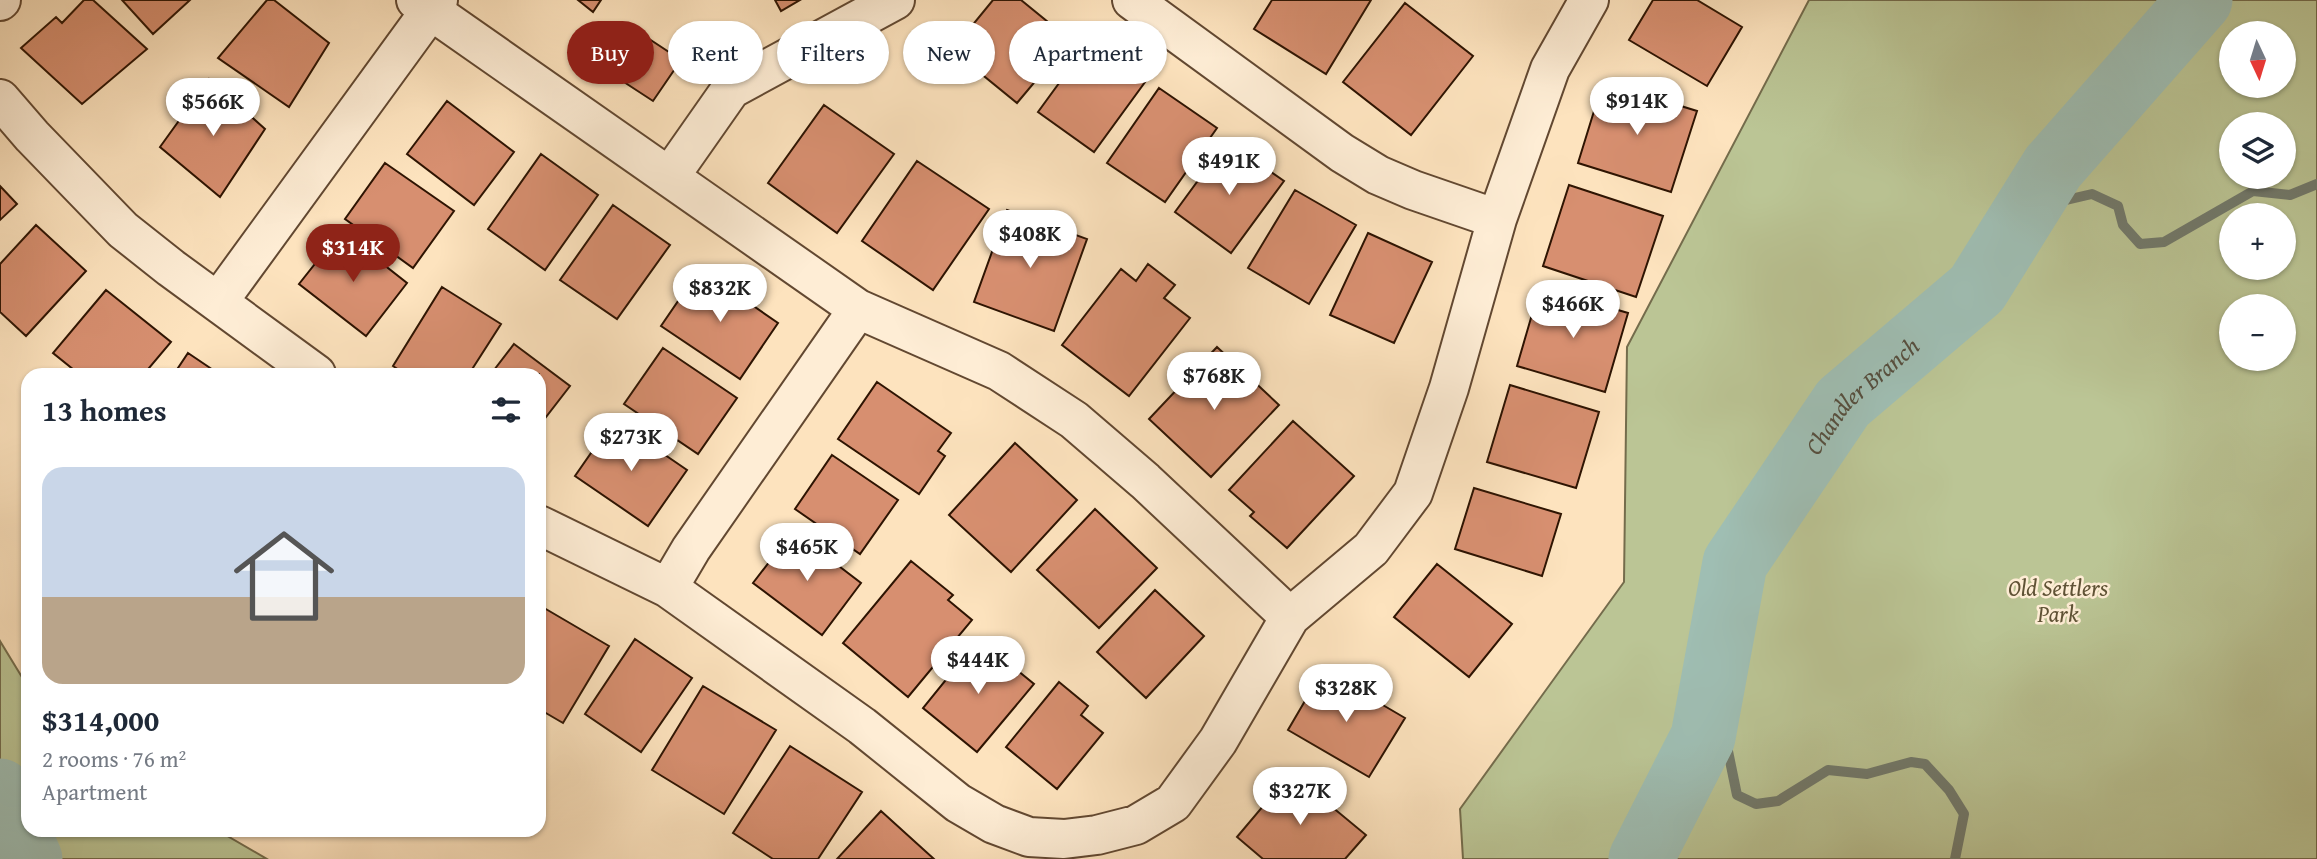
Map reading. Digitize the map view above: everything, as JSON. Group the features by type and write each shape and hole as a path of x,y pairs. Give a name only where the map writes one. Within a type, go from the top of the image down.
{"lane":[{"path":"670,176 731,89 895,0"},
{"path":"1132,0 1342,153 1413,190 1497,219"},
{"path":"546,528 668,589 862,726 958,803 993,824 1029,837 1064,839 1097,835 1136,825 1173,803 1218,741 1290,617 1371,549 1413,493 1449,388 1497,219 1550,69 1589,0"},
{"path":"218,302 428,3 858,310 999,371 1074,420 1145,481 1290,617"},
{"path":"0,99 123,230 308,368"},
{"path":"668,589 691,549 858,310"}],"green space":[{"name":"Old Settlers Park","path":"1809,0 2317,0 2317,859 1463,859 1460,809 1624,582 1627,347"},
{"path":"0,641 21,676 21,837 229,837 267,859 0,859"}],"building":[{"path":"84,0 93,0 147,49 82,104 21,48 56,17 62,23"},
{"path":"122,0 190,0 153,34"},
{"path":"267,0 274,0 329,43 289,107 218,58"},
{"path":"578,0 601,0 593,12"},
{"path":"775,0 800,0 781,11"},
{"path":"993,0 1021,0 1047,21 1009,21 1009,84 1033,84 1017,103 994,84 995,21 976,21"},
{"path":"1272,0 1371,0 1326,74 1254,29"},
{"path":"1653,0 1697,0 1742,27 1707,86 1629,40"},
{"path":"1405,3 1473,56 1411,135 1343,82"},
{"path":"654,42 668,51 668,79 653,101 627,84 654,84"},
{"path":"209,79 265,129 220,197 160,147"},
{"path":"1603,82 1697,111 1671,192 1578,163"},
{"path":"1058,84 1144,84 1094,152 1038,112"},
{"path":"1159,88 1217,128 1165,202 1107,163"},
{"path":"447,101 514,152 474,205 407,154"},
{"path":"824,105 894,154 837,233 768,183"},
{"path":"1227,141 1284,181 1231,253 1175,212"},
{"path":"541,154 598,195 545,270 488,229"},
{"path":"917,161 989,209 933,290 862,241"},
{"path":"385,163 454,211 413,268 345,219"},
{"path":"1569,185 1663,216 1636,297 1543,266"},
{"path":"0,186 17,204 0,220"},
{"path":"1295,190 1356,225 1309,304 1248,268"},
{"path":"613,205 670,245 617,319 560,280"},
{"path":"1007,210 1087,239 1054,331 974,302"},
{"path":"36,225 86,271 26,336 0,312 0,264"},
{"path":"341,231 407,283 366,336 299,284"},
{"path":"1368,233 1432,262 1394,343 1330,315"},
{"path":"1148,264 1175,285 1164,298 1190,318 1129,396 1062,345 1121,269 1136,281"},
{"path":"700,269 778,323 740,379 661,326"},
{"path":"442,287 501,324 473,368 393,366"},
{"path":"1540,287 1628,313 1605,392 1517,366"},
{"path":"106,290 171,342 149,368 72,368 53,353"},
{"path":"514,344 546,368 496,368"},
{"path":"1217,347 1279,405 1211,477 1149,419"},
{"path":"663,348 737,398 698,454 624,404"},
{"path":"188,353 210,368 178,368"},
{"path":"546,368 570,386 546,417"},
{"path":"877,382 951,433 938,451 945,456 919,494 838,439"},
{"path":"1510,385 1599,412 1576,488 1487,462"},
{"path":"614,420 687,470 648,526 575,476"},
{"path":"1293,421 1354,476 1287,548 1250,516 1254,512 1229,490"},
{"path":"1015,443 1077,500 1011,572 949,515"},
{"path":"832,455 898,500 860,554 795,509"},
{"path":"1474,488 1561,514 1542,576 1455,549"},
{"path":"1095,509 1157,568 1099,628 1037,570"},
{"path":"793,531 861,583 822,635 753,583"},
{"path":"911,561 953,595 948,600 972,620 908,697 843,643"},
{"path":"1437,564 1512,624 1469,677 1394,617"},
{"path":"1155,590 1204,636 1146,698 1097,652"},
{"path":"546,609 609,646 563,723 546,713"},
{"path":"635,639 692,678 641,752 585,714"},
{"path":"979,639 1034,684 977,752 923,708"},
{"path":"1323,670 1405,718 1369,777 1288,730"},
{"path":"1059,682 1088,706 1081,715 1103,733 1057,789 1006,747"},
{"path":"703,686 776,730 724,814 652,770"},
{"path":"790,746 862,792 818,859 773,859 733,833"},
{"path":"1291,773 1366,835 1345,859 1263,859 1237,837"},
{"path":"881,811 934,859 837,859"}],"waterway":[{"name":"Chandler Branch","path":"1641,859 1703,737 1735,563 1843,403 1977,289 2053,167 2200,0"},
{"path":"2027,209 2092,194 2118,206 2123,225 2140,244 2164,242 2253,191 2290,195 2317,184"},
{"path":"1708,704 1720,712 1737,795 1756,804 1778,801 1828,770 1867,774 1911,762 1925,764 1949,790 1964,814 1955,859"},
{"name":"Chandler Branch","path":"0,791 30,859"}]}
